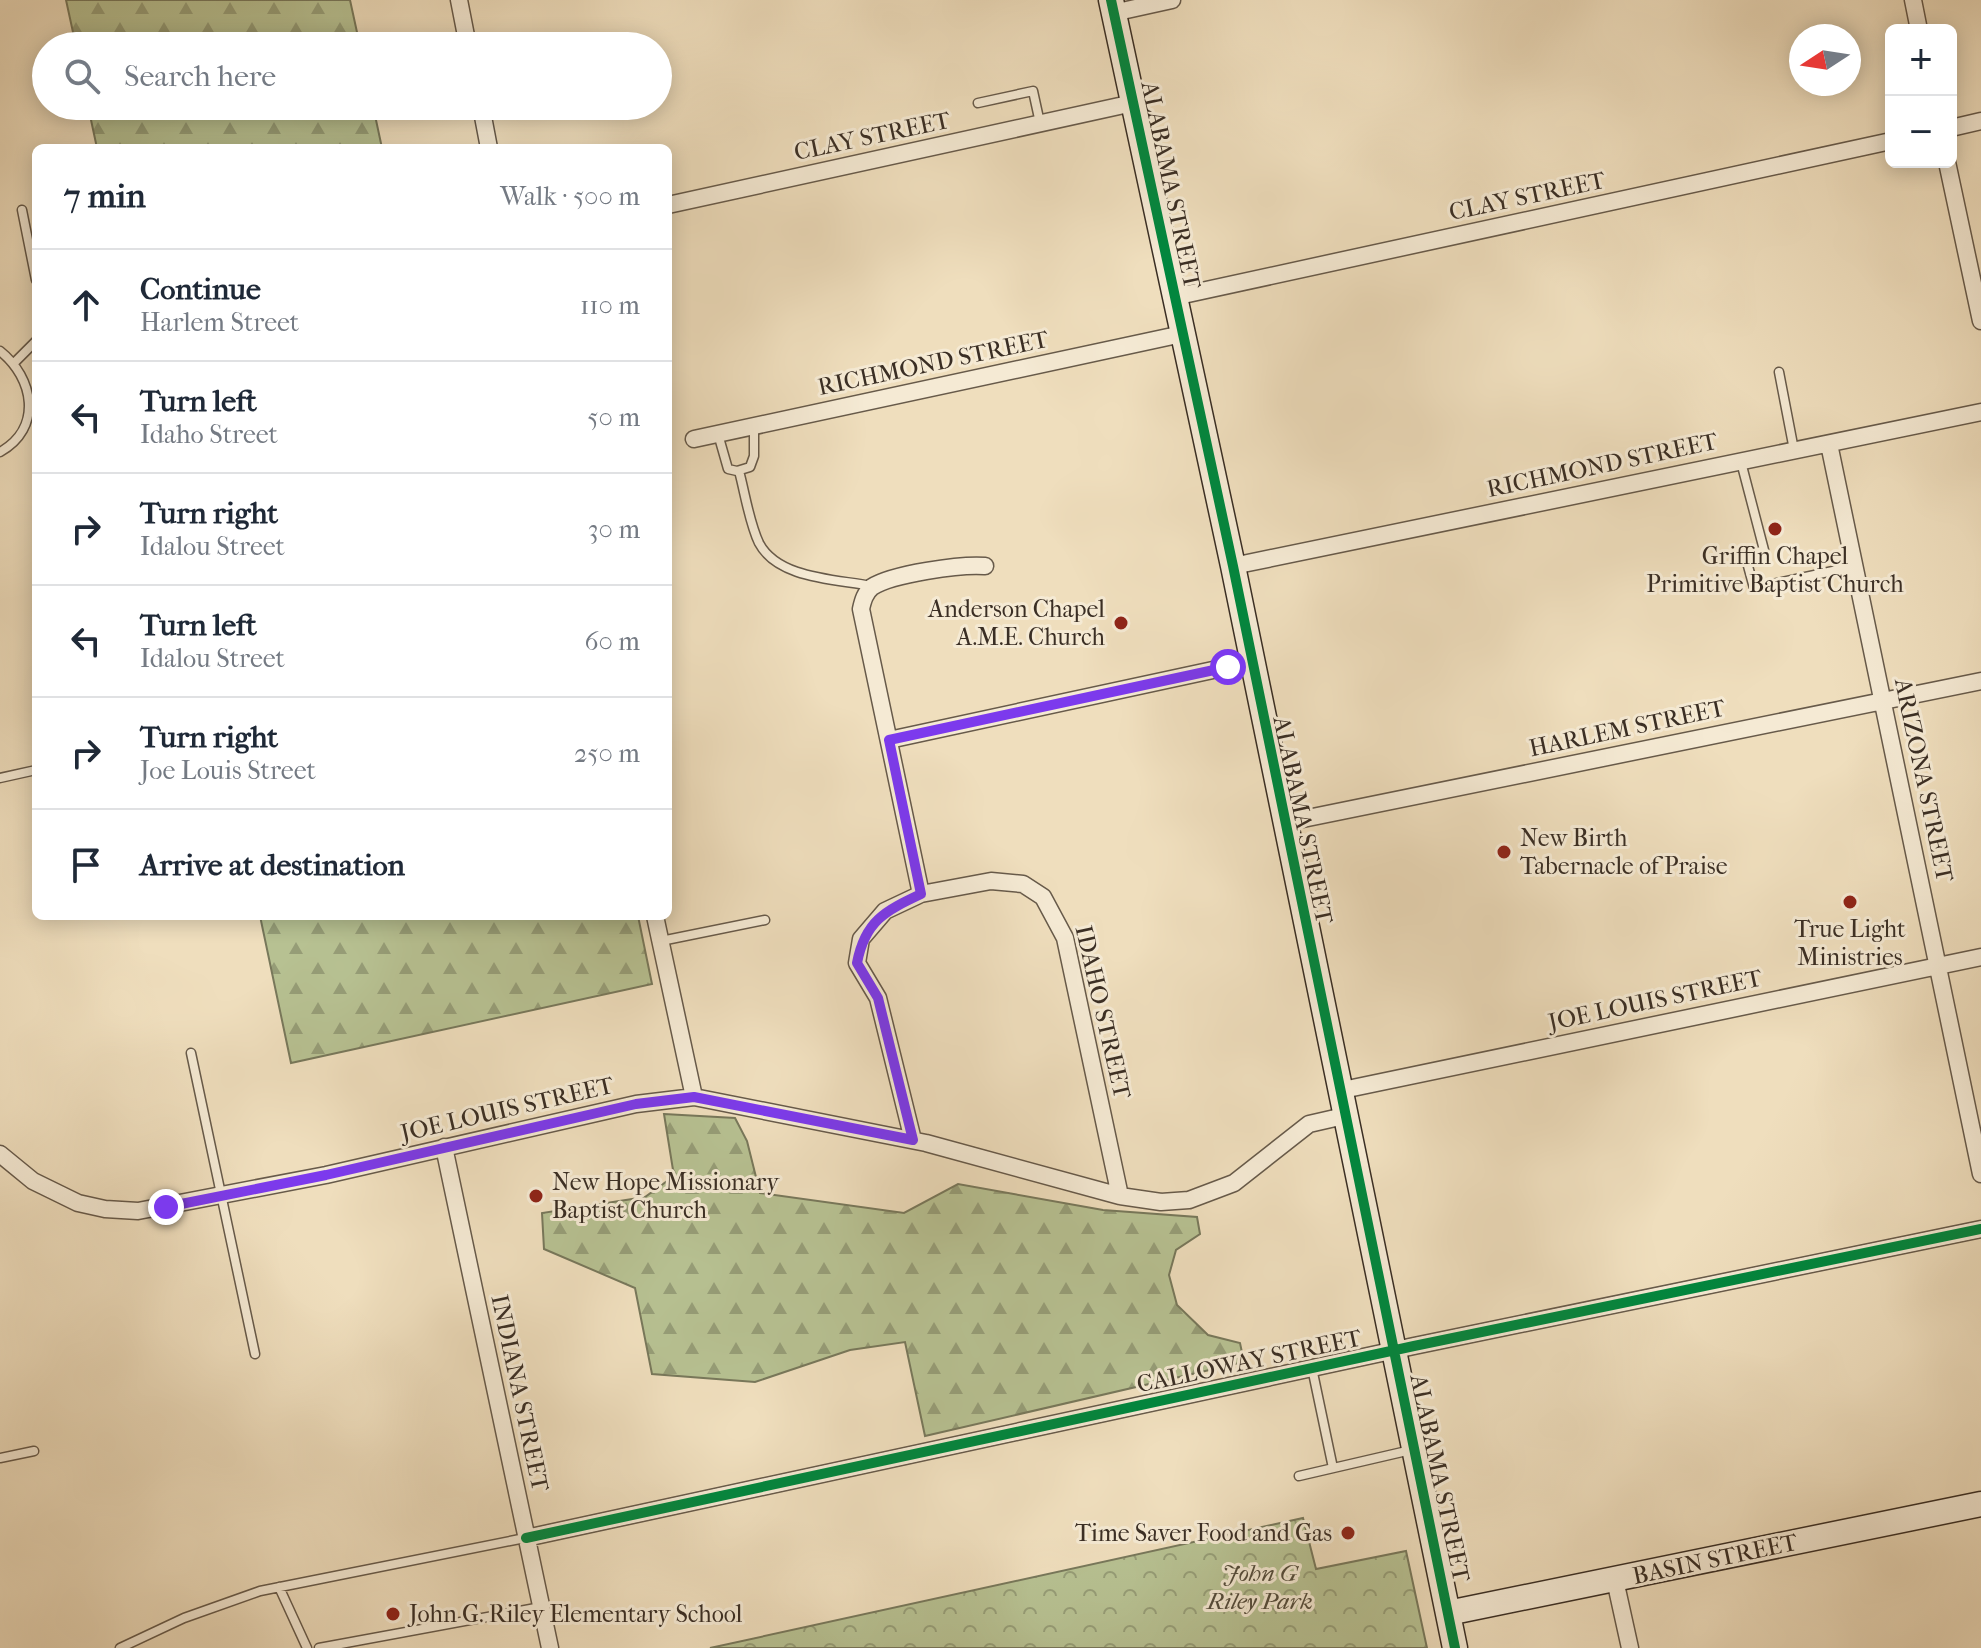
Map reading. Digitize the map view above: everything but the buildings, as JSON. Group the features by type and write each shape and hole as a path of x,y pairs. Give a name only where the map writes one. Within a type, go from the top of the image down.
{"street":[{"path":"459,0 465,32"},
{"path":"1112,6 1172,0"},
{"path":"1913,0 1918,24"},
{"name":"ALABAMA STREET","path":"1112,6 1233,566 1283,823 1455,1648"},
{"name":"CLAY STREET","path":"672,204 1133,103"},
{"path":"484,120 488,144"},
{"path":"1957,127 1981,121"},
{"name":"CLAY STREET","path":"1174,297 1885,142"},
{"path":"1948,168 1981,321"},
{"name":"RICHMOND STREET","path":"694,439 1182,334"},
{"name":"RICHMOND STREET","path":"1233,566 1981,412"},
{"name":"ARIZONA STREET","path":"1829,444 1981,1174"},
{"path":"921,894 861,609 872,588 962,564 985,566"},
{"path":"889,740 1250,662"},
{"name":"HARLEM STREET","path":"1283,823 1981,681"},
{"name":"IDAHO STREET","path":"913,1140 878,998 857,963 861,939 885,911 921,894 991,881 1023,884 1043,897 1055,914 1065,938 1120,1196"},
{"path":"656,920 694,1097"},
{"name":"JOE LOUIS STREET","path":"1338,1091 1981,957"},
{"name":"JOE LOUIS STREET","path":"0,1154 51,1192 105,1209 138,1211 221,1196 636,1104 694,1097 913,1140 1120,1196 1161,1202 1210,1193 1234,1183 1309,1124 1344,1116"},
{"name":"INDIANA STREET","path":"444,1147 550,1648"},
{"name":"CALLOWAY STREET","path":"526,1538 1312,1368 1981,1229"},
{"name":"BASIN STREET","path":"1448,1613 1981,1504"},
{"path":"1615,1580 1630,1648"}],"lane":[{"path":"978,103 1033,91 1040,123"},
{"path":"22,210 32,260"},
{"path":"15,362 32,345"},
{"path":"0,351 15,362 25,380 29,413 22,432 0,452"},
{"path":"1779,372 1794,451"},
{"path":"718,434 728,469 739,471 750,467 754,456 754,426"},
{"path":"1741,461 1764,550 1745,555 1754,588 1856,566"},
{"path":"739,471 759,544 776,561 806,575 872,588"},
{"path":"0,778 32,771"},
{"path":"661,941 765,920"},
{"path":"191,1053 255,1354"},
{"path":"1312,1368 1333,1468"},
{"path":"1299,1476 1414,1450"},
{"path":"0,1458 34,1451"},
{"path":"120,1648 184,1618 279,1587 526,1538"},
{"path":"279,1587 307,1648"},
{"path":"319,1648 541,1607"}],"green space":[{"path":"66,0 350,0 357,32 73,32"},
{"path":"91,120 376,120 381,144 96,144"},
{"path":"261,920 639,920 652,984 291,1063"},
{"path":"664,1114 735,1118 747,1141 760,1193 904,1213 958,1184 1103,1210 1197,1217 1200,1234 1176,1250 1169,1275 1177,1305 1208,1335 1240,1343 1244,1362 925,1436 905,1342 850,1350 755,1382 652,1374 635,1288 544,1249 542,1213 645,1197 674,1176"},
{"name":"John G Riley Park","path":"1303,1518 1316,1569 1406,1551 1427,1648 710,1648"}],"cycle path":[{"path":"1111,0 1233,566 1455,1648"},
{"path":"526,1538 1414,1346 1981,1229"}],"place":[{"name":"Griffin Chapel Primitive Baptist Church","path":"1775,529"},
{"name":"Anderson Chapel A.M.E. Church","path":"1121,623"},
{"name":"New Birth Tabernacle of Praise","path":"1504,852"},
{"name":"True Light Ministries","path":"1850,902"},
{"name":"New Hope Missionary Baptist Church","path":"536,1196"},
{"name":"Time Saver Food and Gas","path":"1348,1533"},
{"name":"John G. Riley Elementary School","path":"393,1614"}],"route":[{"path":"166,1207 326,1175 636,1104 694,1097 913,1140 878,998 857,963 861,939 885,911 921,894 889,740 1228,667"}]}
